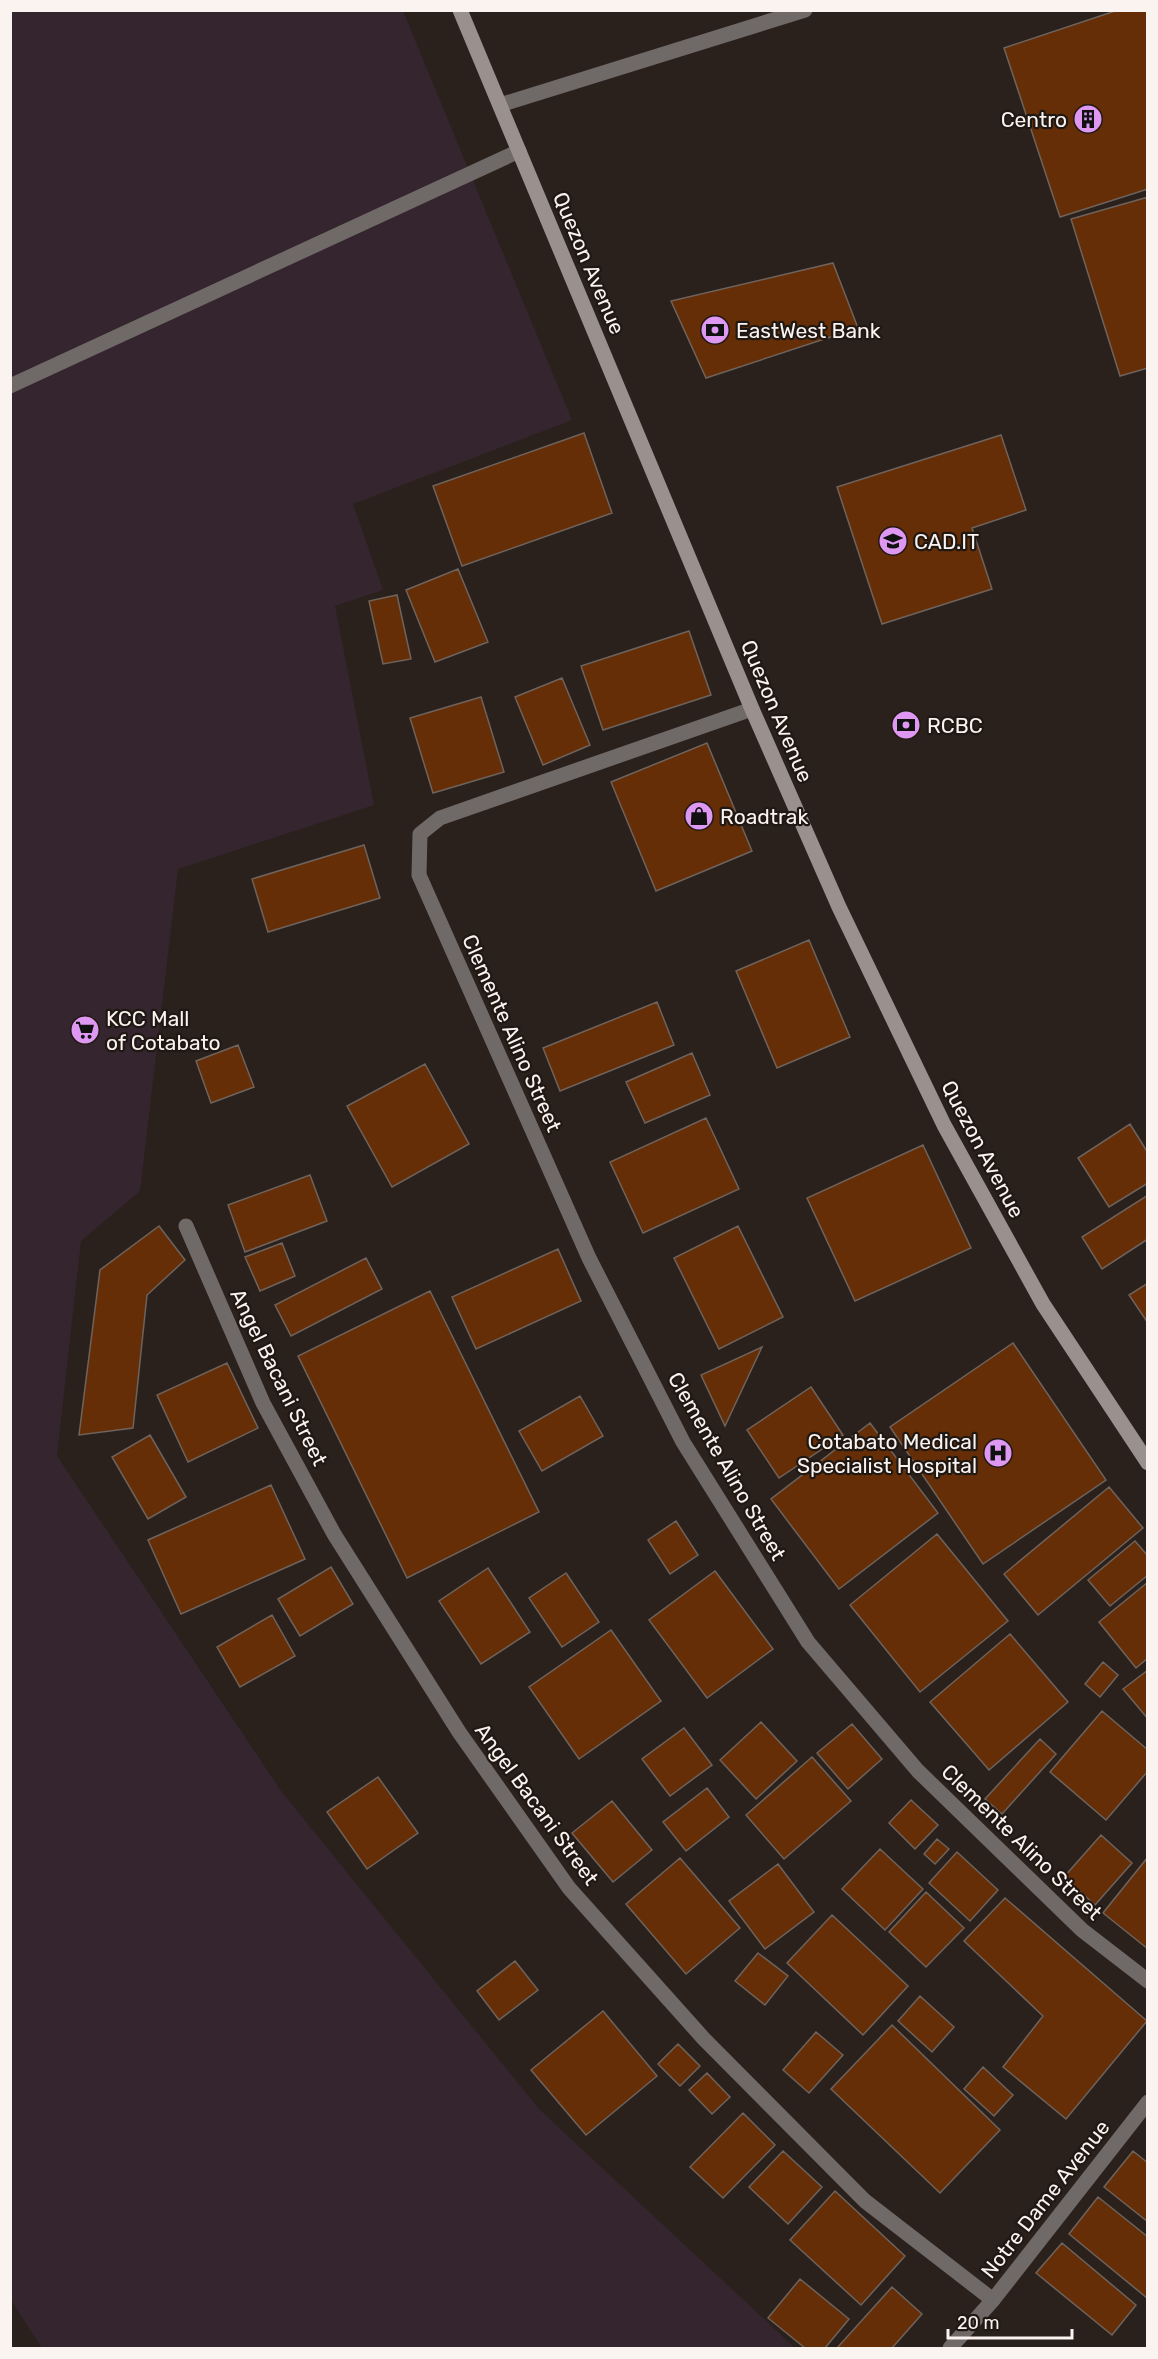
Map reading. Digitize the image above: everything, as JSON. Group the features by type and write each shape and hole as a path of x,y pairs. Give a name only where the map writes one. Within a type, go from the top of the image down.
{"main road":[{"name":"Quezon Avenue","path":"460,10 752,709 839,907 944,1125 1043,1304 1148,1463"}],"street":[{"path":"500,105 805,10"},
{"path":"10,386 519,152"},
{"name":"Clemente Alino Street","path":"752,709 440,818 420,834 419,875 589,1258 683,1442 808,1642 918,1771 1082,1930 1148,1981"},
{"name":"Angel Bacani Street","path":"186,1227 263,1403 334,1534 459,1732 569,1888 704,2039 865,2201 993,2300"},
{"name":"Notre Dame Avenue","path":"950,2349 993,2300 1148,2102"}],"shaded area":[{"name":"KCC Mall of Cotabato","path":"10,11 403,11 572,420 353,504 383,590 335,606 374,805 178,869 140,1191 81,1241 57,1456 281,1791 539,2109 795,2348 42,2348 11,2300"}],"building":[{"name":"Centro","path":"1118,10 1148,10 1148,189 1060,217 1004,48"},
{"path":"1148,197 1148,368 1120,376 1071,219"},
{"path":"833,263 858,328 706,378 671,301"},
{"path":"584,433 612,513 462,566 433,486"},
{"path":"1001,435 1026,510 972,528 992,589 882,624 837,487"},
{"path":"458,569 488,642 435,662 406,590"},
{"path":"397,595 411,659 383,664 369,601"},
{"path":"689,631 711,695 603,730 581,666"},
{"path":"562,678 590,745 543,765 515,697"},
{"path":"481,697 504,772 433,793 410,718"},
{"path":"707,743 752,851 656,891 611,782"},
{"path":"364,845 380,898 268,932 252,879"},
{"path":"809,940 850,1037 777,1068 736,971"},
{"path":"657,1002 674,1045 560,1091 543,1048"},
{"path":"238,1045 254,1087 211,1103 196,1061"},
{"path":"692,1053 710,1095 645,1123 626,1082"},
{"path":"425,1064 469,1144 392,1187 347,1106"},
{"path":"706,1118 739,1189 643,1233 610,1162"},
{"path":"1130,1124 1148,1153 1148,1183 1109,1207 1078,1158"},
{"path":"923,1145 971,1248 855,1301 807,1198"},
{"path":"310,1175 327,1221 245,1252 228,1205"},
{"path":"1148,1195 1148,1239 1102,1269 1082,1237"},
{"path":"159,1226 185,1260 147,1295 133,1428 79,1435 100,1270"},
{"path":"738,1226 783,1317 719,1349 674,1258"},
{"path":"282,1243 295,1276 260,1291 245,1257"},
{"path":"558,1249 581,1301 476,1349 452,1297"},
{"path":"366,1258 382,1289 291,1336 275,1305"},
{"path":"1148,1283 1148,1323 1129,1295"},
{"path":"430,1291 539,1512 407,1578 298,1356"},
{"name":"Cotabato Medical Specialist Hospital","path":"1013,1343 1106,1480 983,1564 890,1427"},
{"path":"762,1347 725,1426 701,1375"},
{"path":"227,1363 258,1428 188,1462 157,1395"},
{"path":"811,1387 843,1435 779,1478 747,1430"},
{"path":"580,1396 603,1436 542,1471 519,1431"},
{"path":"870,1423 938,1513 839,1589 771,1499"},
{"path":"150,1435 186,1497 148,1519 112,1457"},
{"path":"271,1485 305,1559 181,1614 148,1540"},
{"path":"1109,1487 1143,1528 1038,1615 1004,1574"},
{"path":"676,1521 698,1555 670,1574 648,1540"},
{"path":"937,1534 1008,1621 920,1692 850,1605"},
{"path":"1135,1541 1148,1556 1148,1575 1110,1606 1088,1580"},
{"path":"331,1567 353,1604 300,1636 278,1599"},
{"path":"488,1568 530,1632 481,1664 439,1601"},
{"path":"715,1571 773,1649 707,1698 649,1620"},
{"path":"566,1573 599,1622 562,1647 529,1598"},
{"path":"1148,1582 1148,1658 1136,1668 1099,1622"},
{"path":"272,1615 295,1656 240,1687 217,1647"},
{"path":"611,1630 661,1701 579,1759 529,1687"},
{"path":"1010,1634 1068,1702 989,1770 930,1702"},
{"path":"1103,1662 1118,1675 1100,1697 1085,1684"},
{"path":"1148,1670 1148,1719 1123,1689"},
{"path":"1102,1711 1148,1750 1148,1771 1106,1820 1050,1772"},
{"path":"761,1722 797,1761 756,1799 720,1760"},
{"path":"852,1724 882,1759 848,1789 817,1753"},
{"path":"684,1728 712,1765 670,1796 642,1759"},
{"path":"1040,1739 1056,1754 1002,1814 985,1799"},
{"path":"812,1757 851,1801 784,1859 746,1815"},
{"path":"378,1777 418,1833 367,1869 327,1812"},
{"path":"707,1788 729,1817 686,1851 663,1822"},
{"path":"911,1800 938,1825 915,1849 889,1823"},
{"path":"612,1801 652,1850 613,1882 572,1833"},
{"path":"1101,1835 1132,1863 1095,1905 1064,1877"},
{"path":"937,1839 949,1849 935,1864 924,1854"},
{"path":"880,1849 923,1889 885,1930 842,1889"},
{"path":"957,1852 998,1890 970,1921 929,1883"},
{"path":"1148,1857 1148,1949 1103,1913"},
{"path":"680,1858 740,1928 686,1974 626,1904"},
{"path":"778,1864 814,1912 765,1949 729,1901"},
{"path":"926,1892 964,1928 926,1967 889,1932"},
{"path":"1005,1898 1147,2021 1066,2119 1003,2067 1043,2016 964,1941"},
{"path":"832,1915 908,1986 863,2035 787,1963"},
{"path":"758,1953 788,1976 765,2005 735,1981"},
{"path":"515,1961 538,1990 499,2020 477,1991"},
{"path":"920,1996 954,2027 932,2052 898,2021"},
{"path":"603,2011 657,2076 586,2135 531,2070"},
{"path":"892,2025 1000,2130 940,2193 831,2089"},
{"path":"816,2032 843,2055 809,2093 783,2070"},
{"path":"678,2044 700,2066 680,2086 658,2064"},
{"path":"983,2067 1013,2095 994,2116 964,2089"},
{"path":"707,2073 730,2097 712,2114 689,2090"},
{"path":"743,2113 775,2145 723,2198 690,2167"},
{"path":"783,2151 822,2187 788,2224 749,2187"},
{"path":"1133,2151 1148,2163 1148,2222 1104,2187"},
{"path":"835,2191 905,2256 861,2305 790,2240"},
{"path":"1098,2197 1148,2237 1147,2298 1069,2234"},
{"path":"1062,2243 1136,2305 1112,2335 1036,2273"},
{"path":"800,2279 849,2319 825,2348 805,2348 768,2318"},
{"path":"892,2287 922,2314 892,2348 837,2348"}],"place":[{"name":"Centro","path":"1088,119"},
{"name":"EastWest Bank","path":"715,330"},
{"name":"CAD.IT","path":"893,541"},
{"name":"RCBC","path":"906,725"},
{"name":"Roadtrak","path":"699,816"},
{"name":"KCC Mall of Cotabato","path":"85,1030"},
{"name":"Cotabato Medical Specialist Hospital","path":"998,1453"}]}
